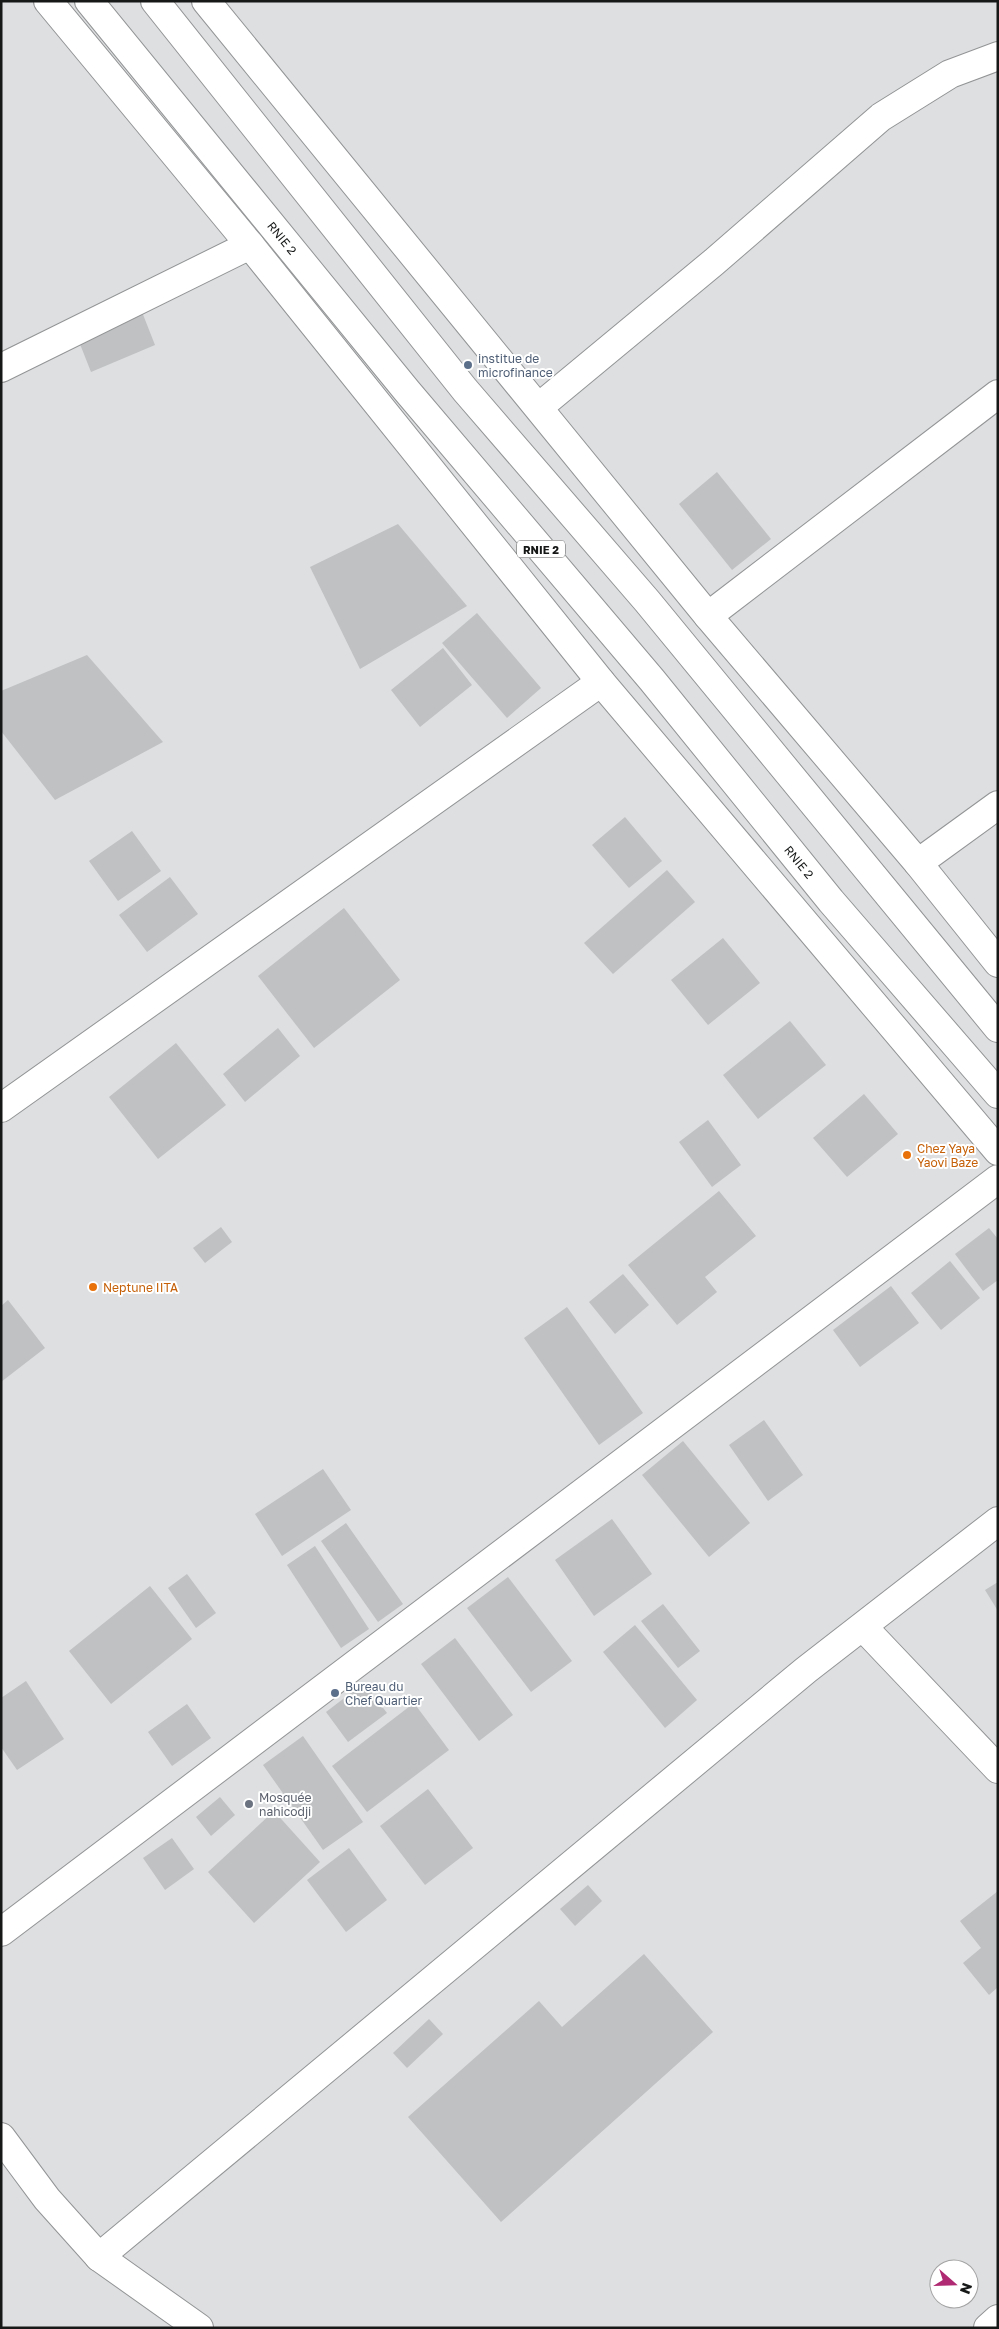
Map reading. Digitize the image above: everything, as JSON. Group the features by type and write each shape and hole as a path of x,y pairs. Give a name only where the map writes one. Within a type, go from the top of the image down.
{"main road":[{"path":"48,1 250,245 602,682 998,1150"},
{"name":"RNIE 2","path":"89,1 407,391 652,680 831,901 998,1094"},
{"path":"155,1 465,390 647,601 998,1028"},
{"path":"206,1 708,616 918,863 998,963"},
{"path":"539,407 714,262 882,117 950,74 998,56"},
{"path":"1,368 250,245"},
{"path":"708,616 998,394"},
{"path":"1,1108 602,682"},
{"path":"918,863 998,805"},
{"path":"1,1932 998,1179"},
{"path":"99,2257 806,1670 998,1521"},
{"path":"863,1627 998,1769"},
{"path":"1,2136 47,2199 99,2257 199,2328"},
{"path":"988,2328 998,2319"}],"building":[{"path":"142,312 155,345 91,372 78,339"},
{"path":"717,472 771,539 732,570 679,504"},
{"path":"398,524 467,606 360,669 310,567"},
{"path":"477,613 541,688 507,718 442,643"},
{"path":"443,648 472,685 420,727 391,690"},
{"path":"87,655 163,742 55,800 1,731 1,691"},
{"path":"625,817 662,861 629,888 592,845"},
{"path":"132,831 161,871 118,901 89,861"},
{"path":"667,870 695,902 613,974 584,943"},
{"path":"170,877 198,914 147,952 119,915"},
{"path":"344,908 400,980 314,1048 258,976"},
{"path":"723,938 760,983 708,1025 671,980"},
{"path":"790,1021 826,1065 758,1119 723,1075"},
{"path":"278,1028 300,1056 245,1102 223,1074"},
{"path":"176,1043 226,1105 158,1159 109,1097"},
{"path":"864,1094 898,1134 847,1177 813,1138"},
{"path":"708,1120 741,1165 712,1187 679,1142"},
{"path":"719,1191 756,1236 705,1277 717,1292 677,1325 628,1265"},
{"path":"221,1227 232,1242 205,1263 193,1248"},
{"path":"989,1228 998,1239 998,1280 983,1291 955,1254"},
{"path":"950,1261 980,1298 941,1330 911,1293"},
{"path":"623,1274 649,1305 615,1334 589,1302"},
{"path":"891,1286 919,1323 860,1367 833,1330"},
{"path":"8,1300 45,1348 1,1382 1,1306"},
{"path":"567,1307 643,1413 599,1445 524,1338"},
{"path":"764,1420 803,1475 768,1501 729,1445"},
{"path":"683,1441 750,1523 709,1557 642,1475"},
{"path":"323,1469 351,1510 282,1556 255,1514"},
{"path":"612,1519 652,1574 594,1616 555,1560"},
{"path":"346,1523 403,1604 378,1622 321,1541"},
{"path":"315,1546 369,1629 341,1648 287,1565"},
{"path":"187,1574 216,1613 196,1628 168,1588"},
{"path":"508,1577 572,1661 531,1692 467,1608"},
{"path":"998,1582 998,1611 985,1590"},
{"path":"150,1586 192,1639 111,1704 69,1651"},
{"path":"663,1604 700,1651 678,1668 641,1621"},
{"path":"635,1625 697,1700 665,1728 603,1652"},
{"path":"455,1638 513,1715 479,1741 421,1664"},
{"path":"26,1681 64,1739 17,1770 1,1747 1,1698"},
{"path":"364,1683 387,1713 348,1742 326,1712"},
{"path":"414,1703 449,1750 367,1812 332,1766"},
{"path":"187,1704 211,1738 172,1766 148,1732"},
{"path":"303,1736 363,1822 323,1850 263,1765"},
{"path":"428,1789 473,1848 425,1885 380,1826"},
{"path":"220,1797 235,1815 211,1836 196,1817"},
{"path":"274,1811 320,1862 254,1923 208,1872"},
{"path":"172,1838 194,1869 165,1890 143,1858"},
{"path":"349,1848 387,1900 346,1932 307,1880"},
{"path":"588,1885 602,1901 575,1926 560,1909"},
{"path":"998,1891 998,1987 989,1995 963,1963 981,1948 960,1921"},
{"path":"644,1954 713,2032 501,2222 408,2117 539,2001 562,2027"},
{"path":"429,2019 443,2034 407,2068 393,2053"}],"place":[{"name":"institue de microfinance","path":"468,365"},
{"name":"Chez Yaya Yaovi Baze","path":"907,1155"},
{"name":"Neptune IITA","path":"93,1287"},
{"name":"Bureau du Chef Quartier","path":"335,1693"},
{"name":"Mosquée nahicodji","path":"249,1804"}]}
